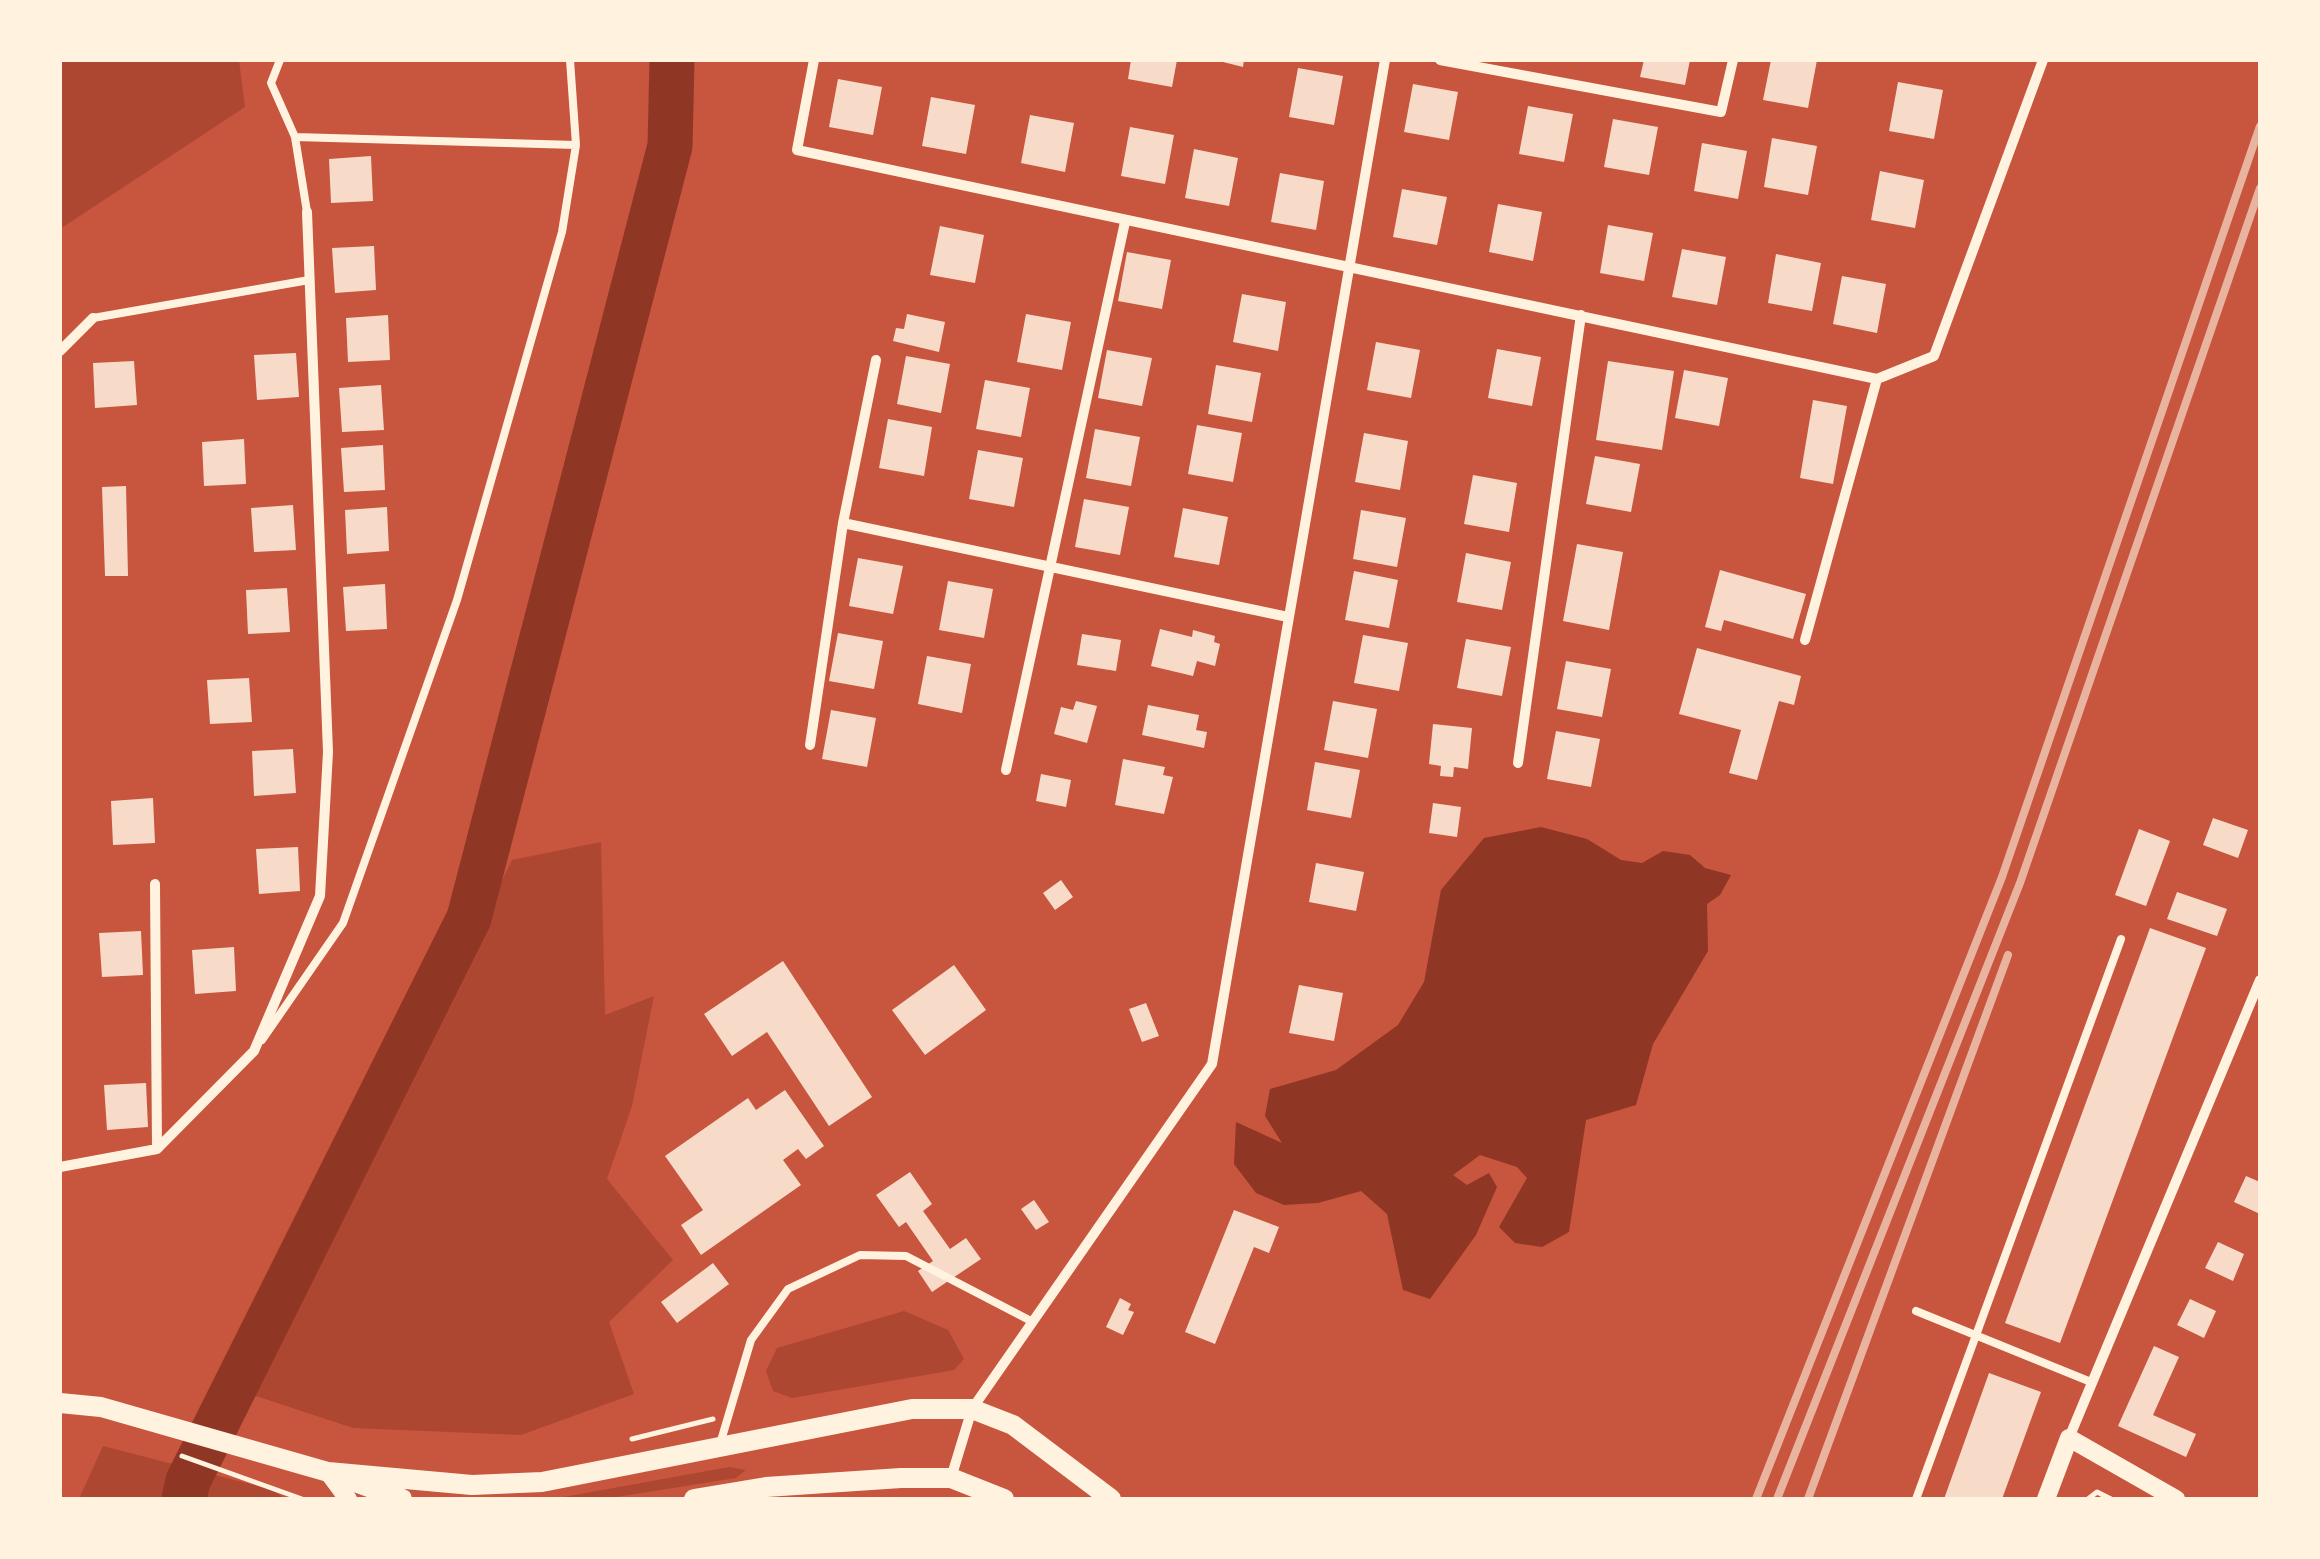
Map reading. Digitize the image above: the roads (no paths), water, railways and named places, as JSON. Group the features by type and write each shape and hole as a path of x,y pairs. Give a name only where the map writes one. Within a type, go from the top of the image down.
{"main road":[{"path":"60,1403 101,1407 328,1472 402,1499"},
{"path":"328,1472 540,1491 912,1409 972,1409 1013,1425 1111,1499"},
{"path":"694,1499 766,1487 950,1478 1004,1499"}],"street":[{"path":"814,60 797,150 1347,270 1582,315 1877,379 1934,356 2043,60"},
{"path":"950,1478 972,1409 1212,1064 1385,60"},
{"path":"1440,60 1721,112 1733,60"},
{"path":"60,1167 156,1149 254,1051 320,896 328,752 307,212"},
{"path":"1006,770 1125,222"},
{"path":"1518,763 1582,315"},
{"path":"60,351 92,318"},
{"path":"810,744 844,523 876,360"},
{"path":"1805,640 1877,379"},
{"path":"844,523 1288,617"},
{"path":"155,884 156,1149"},
{"path":"2046,1499 2260,980"},
{"path":"2069,1438 2176,1499"},
{"path":"328,1472 348,1499"}],"lane":[{"path":"280,60 271,83 295,136 307,212"},
{"path":"254,1051 343,923 479,525 562,232 576,144 570,60"},
{"path":"295,136 576,144"},
{"path":"92,318 309,280"},
{"path":"1916,1499 2121,938"},
{"path":"719,1450 751,1340 788,1289 860,1255 906,1256 1033,1322"},
{"path":"1916,1311 2091,1382"}],"waterway":[{"path":"184,1499 188,1481 469,918 670,146 672,60"}],"railway":[{"path":"1756,1499 2002,877 2260,126"},
{"path":"1777,1499 2020,883 2260,188"},
{"path":"1808,1499 2008,955"}]}
